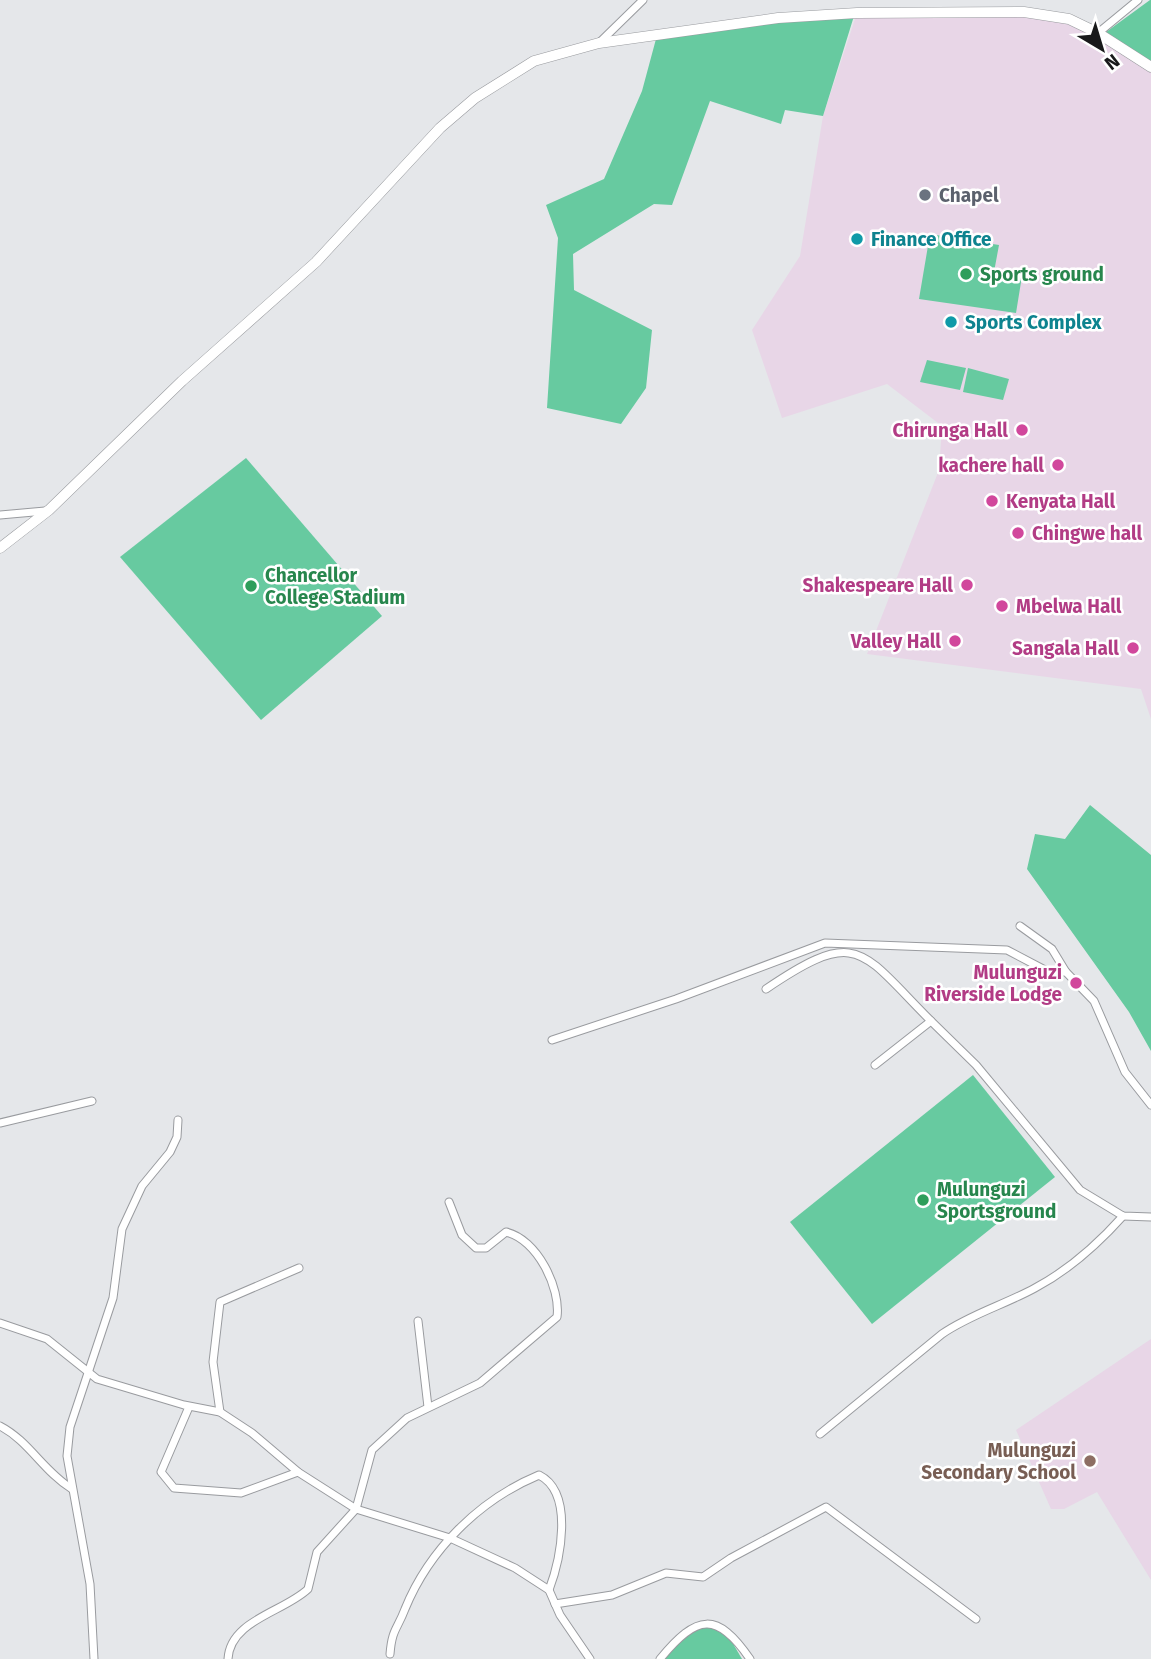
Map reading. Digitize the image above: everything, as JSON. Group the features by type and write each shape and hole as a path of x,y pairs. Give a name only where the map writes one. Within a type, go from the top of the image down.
{"street":[{"path":"599,43 643,0"},
{"path":"1098,33 1138,0"},
{"path":"0,548 49,510 182,381 316,262 418,149 475,98 534,61 599,43 769,19 857,13 1040,12 1064,17 1098,33 1151,67"},
{"path":"0,516 49,510"},
{"path":"1020,926 1052,949 1066,972 1094,1002 1125,1072 1151,1105"},
{"path":"552,1040 676,999 825,943 1007,950 1047,971 1066,972"},
{"path":"766,989 819,956 856,952 870,960 976,1065 1071,1182 1098,1203 1123,1216 1151,1217"},
{"path":"875,1065 931,1020"},
{"path":"0,1123 92,1101"},
{"path":"94,1659 90,1584 67,1456 70,1427 118,1279 122,1229 142,1186 170,1152 177,1137 178,1120"},
{"path":"228,1659 232,1640 250,1625 308,1589 317,1552 356,1509 372,1450 388,1432 428,1407 480,1383 498,1371 526,1343 551,1326 557,1317 559,1305 547,1272 524,1242 506,1232 486,1248 476,1248 462,1235 449,1202"},
{"path":"820,1434 951,1328 1035,1288 1082,1257 1123,1216"},
{"path":"220,1412 213,1362 219,1302 299,1268"},
{"path":"418,1321 428,1407"},
{"path":"0,1323 47,1339 89,1374 189,1407 220,1412 237,1421 298,1472 356,1509 450,1538 515,1568 549,1590 590,1659"},
{"path":"189,1407 161,1472 174,1488 241,1493 298,1472"},
{"path":"0,1426 20,1438 53,1478 72,1489"},
{"path":"390,1654 391,1633 404,1612 411,1591 433,1555 473,1516 539,1475 547,1479 555,1491 563,1544 549,1590"},
{"path":"555,1604 612,1595 666,1573 703,1577 731,1558 827,1507 976,1619"},
{"path":"660,1659 673,1643 691,1629 706,1624 722,1626 733,1634 750,1659"}],"shaded area":[{"path":"1032,10 1063,18 1151,66 1151,719 1141,689 867,654 939,470 942,426 887,384 782,418 752,330 800,256 823,116 856,16"},
{"name":"Mulunguzi Secondary School","path":"1151,1339 1151,1580 1097,1492 1064,1509 1051,1509 1016,1430"}],"green space":[{"path":"1151,0 1151,66 1102,35"},
{"path":"854,16 823,116 785,110 781,124 710,101 672,205 654,204 573,254 574,290 652,330 646,388 621,424 547,408 558,238 546,205 604,179 642,91 656,39 779,19"},
{"name":"Sports ground","path":"930,234 999,245 994,272 1022,276 1016,313 919,299"},
{"path":"927,360 966,368 960,390 920,382"},
{"path":"968,368 1009,379 1003,400 963,392"},
{"name":"Chancellor College Stadium","path":"246,458 382,616 261,720 120,557"},
{"path":"1090,805 1151,855 1151,1051 1129,1012 1027,869 1035,834 1065,839"},
{"name":"Mulunguzi Sportsground","path":"973,1075 1055,1177 872,1324 790,1222"},
{"path":"705,1625 725,1630 742,1659 663,1659 677,1641"}],"place":[{"name":"Chapel","path":"925,195"},
{"name":"Finance Office","path":"857,239"},
{"name":"Sports ground","path":"966,274"},
{"name":"Sports Complex","path":"951,322"},
{"name":"Chirunga Hall","path":"1022,430"},
{"name":"kachere hall","path":"1058,465"},
{"name":"Kenyata Hall","path":"992,501"},
{"name":"Chingwe hall","path":"1018,533"},
{"name":"Shakespeare Hall","path":"967,585"},
{"name":"Chancellor College Stadium","path":"251,586"},
{"name":"Mbelwa Hall","path":"1002,606"},
{"name":"Valley Hall","path":"955,641"},
{"name":"Sangala Hall","path":"1133,648"},
{"name":"Mulunguzi Riverside Lodge","path":"1076,983"},
{"name":"Mulunguzi Sportsground","path":"923,1200"},
{"name":"Mulunguzi Secondary School","path":"1090,1461"}]}
